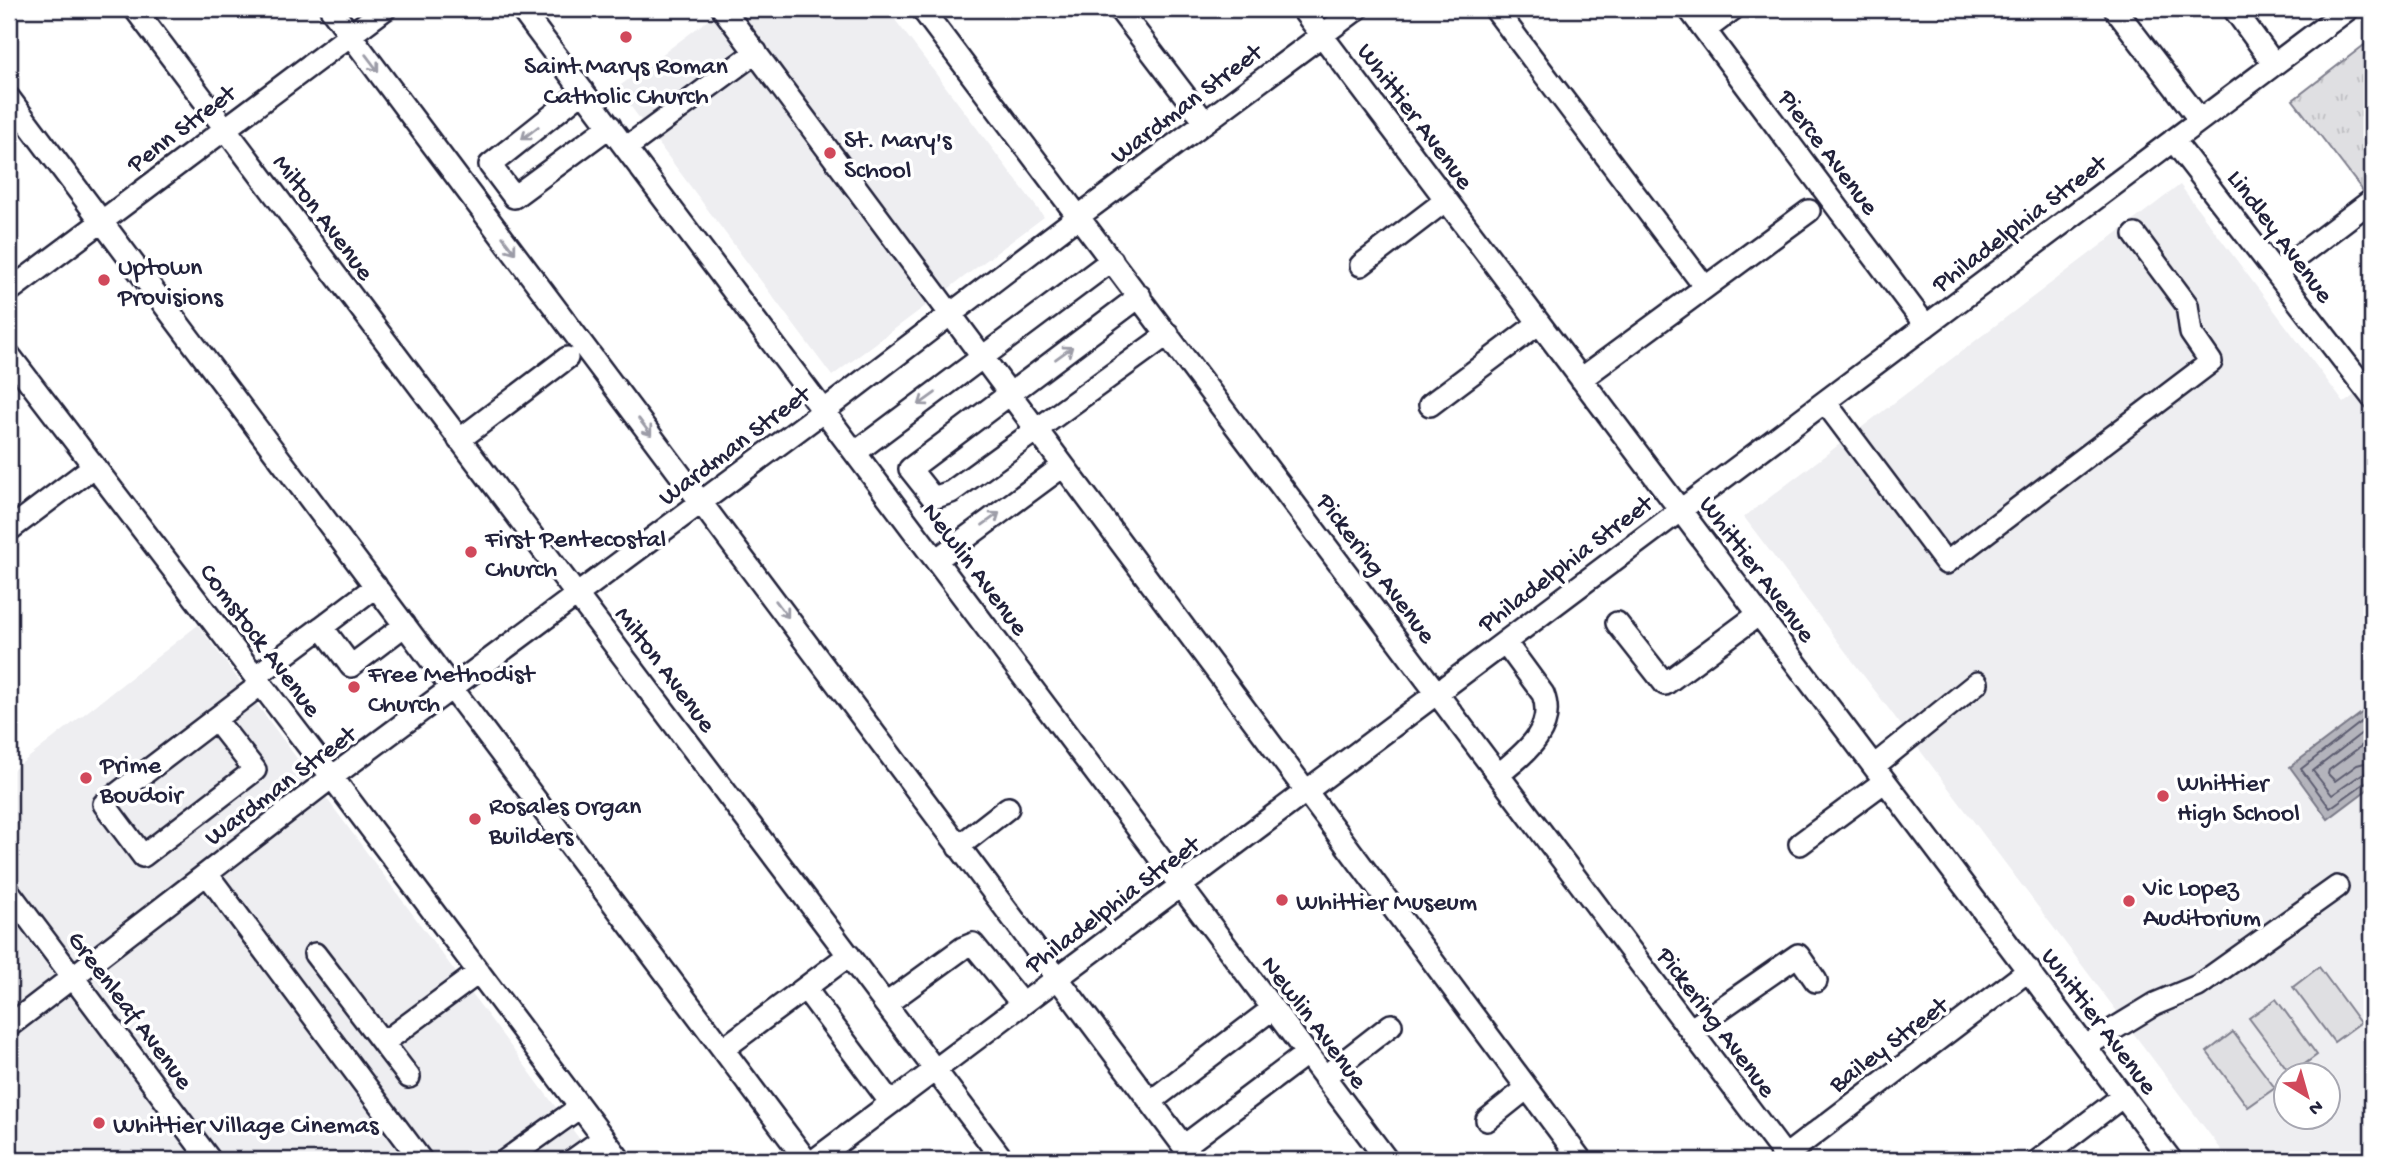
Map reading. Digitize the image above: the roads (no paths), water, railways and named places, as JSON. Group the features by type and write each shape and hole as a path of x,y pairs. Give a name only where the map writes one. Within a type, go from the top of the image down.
{"street":[{"name":"Milton Avenue","path":"135,9 1003,1160"},
{"path":"331,9 1189,1153 1306,1054"},
{"name":"Penn Street","path":"9,291 385,9"},
{"name":"Newlin Avenue","path":"521,9 1387,1160"},
{"path":"723,9 1581,1160"},
{"name":"Pickering Avenue","path":"922,9 1140,296 1784,1159"},
{"path":"1119,9 1205,122"},
{"name":"Whittier Avenue","path":"1302,9 2171,1160"},
{"name":"Wardman Street","path":"9,1026 332,777 1357,9"},
{"path":"1495,9 1705,287"},
{"name":"Pierce Avenue","path":"1689,9 1926,326"},
{"path":"1705,30 1733,9"},
{"path":"2115,9 2200,120"},
{"path":"2234,9 2274,64"},
{"name":"Philadelphia Street","path":"815,1160 2348,9"},
{"path":"626,148 756,52"},
{"path":"583,91 490,165 514,197 610,126"},
{"path":"9,98 806,1160"},
{"name":"Lindley Avenue","path":"2173,140 2372,397"},
{"path":"1361,265 1446,200"},
{"path":"2276,274 2372,200"},
{"path":"1581,379 1809,211"},
{"path":"1825,402 1946,563 2211,362 2191,333 2187,305 2134,235"},
{"path":"856,452 1112,260"},
{"path":"1140,296 910,468 933,498 951,492 1168,334"},
{"path":"1430,405 1539,323"},
{"name":"Comstock Avenue","path":"9,355 332,777 620,1160"},
{"path":"459,440 567,358"},
{"path":"9,530 94,466"},
{"path":"936,560 1063,466"},
{"path":"215,719 255,770 143,856 104,804 215,719 322,627 376,586"},
{"path":"1617,623 1665,684 1759,614"},
{"path":"322,627 351,666 405,625"},
{"path":"1498,775 1528,750 1537,738 1543,727 1547,704 1543,694 1505,642"},
{"path":"1800,844 1977,683"},
{"path":"958,846 1009,808"},
{"path":"207,874 421,1160"},
{"path":"2086,1046 2155,1004 2198,986 2337,887"},
{"name":"Greenleaf Avenue","path":"9,892 210,1160"},
{"path":"886,1004 963,948 973,944 1022,1004"},
{"path":"315,954 409,1077"},
{"path":"723,1049 849,955"},
{"path":"1690,1030 1798,955 1816,981"},
{"name":"Bailey Street","path":"1784,1159 2029,970"},
{"path":"383,1043 479,972"},
{"path":"805,988 891,1103"},
{"path":"1150,1102 1272,1009"},
{"path":"1324,1077 1391,1025"},
{"path":"1487,1120 1527,1088"},
{"path":"2039,1160 2123,1096"},
{"path":"506,1160 580,1107"},
{"path":"573,1160 604,1138"}],"water":[{"path":"2367,709 2372,716 2372,786 2328,819 2290,767"}],"place":[{"name":"Saint Marys Roman Catholic Church","path":"626,37"},
{"name":"St. Mary's School","path":"830,153"},
{"name":"Uptown Provisions","path":"104,280"},
{"name":"First Pentecostal Church","path":"471,552"},
{"name":"Free Methodist Church","path":"354,687"},
{"name":"Prime Boudoir","path":"86,778"},
{"name":"Whittier High School","path":"2163,796"},
{"name":"Rosales Organ Builders","path":"475,819"},
{"name":"Whittier Museum","path":"1282,900"},
{"name":"Vic Lopez Auditorium","path":"2129,901"},
{"name":"Whittier Village Cinemas","path":"99,1123"}]}
